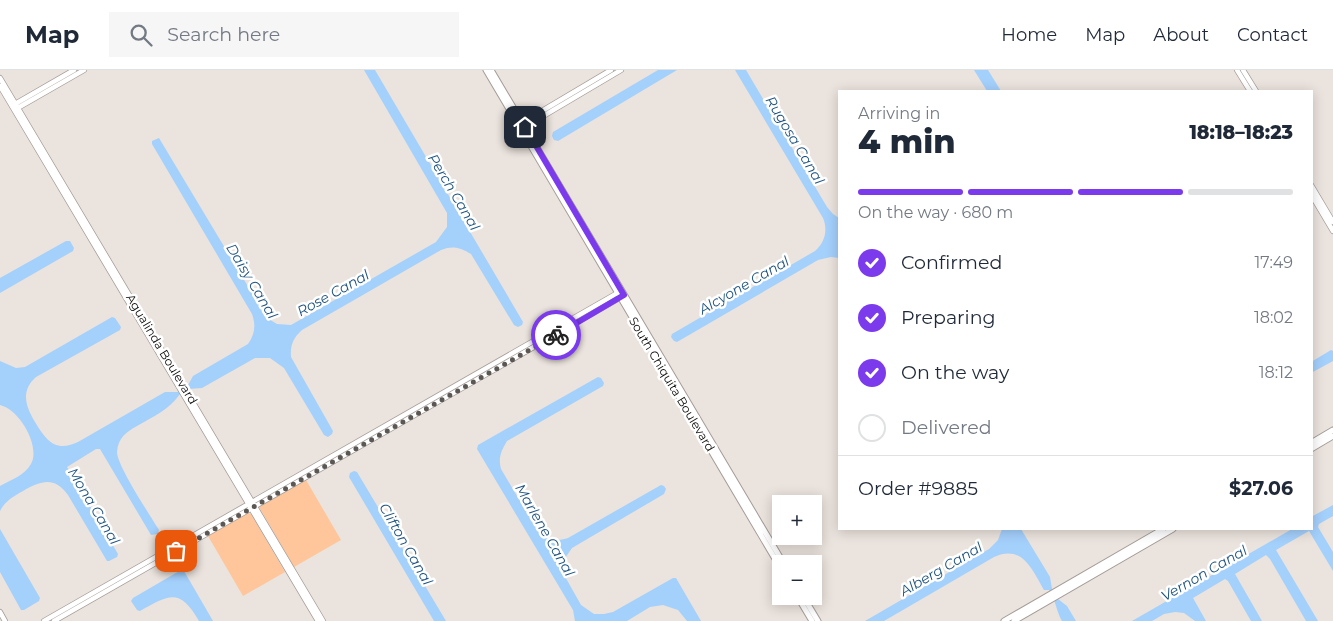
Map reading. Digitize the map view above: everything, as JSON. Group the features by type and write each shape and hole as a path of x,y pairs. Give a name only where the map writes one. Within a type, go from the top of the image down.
{"main road":[{"name":"South Chiquita Boulevard","path":"486,70 779,555"},
{"name":"South Chiquita Boulevard","path":"491,70 521,126"},
{"name":"South Chiquita Boulevard","path":"621,294 773,555"},
{"path":"1313,442 1333,430"},
{"path":"1313,448 1333,436"},
{"path":"1060,592 1161,530"},
{"path":"1004,621 1171,530"},
{"path":"1014,621 1048,598"},
{"path":"802,605 812,621"},
{"path":"808,605 818,621"}],"street":[{"path":"15,107 74,70"},
{"path":"15,107 84,70"},
{"path":"521,126 611,70"},
{"path":"521,126 621,70"},
{"path":"1237,70 1249,90"},
{"path":"1243,70 1255,90"},
{"name":"Agualinda Boulevard","path":"0,78 15,107 323,621"},
{"name":"Agualinda Boulevard","path":"0,86 15,107"},
{"path":"1313,188 1333,222"},
{"path":"1313,197 1333,231"},
{"path":"54,621 252,505 621,294"},
{"path":"44,621 252,505"},
{"name":"Agualinda Boulevard","path":"252,505 318,621"},
{"path":"0,612 5,621"}],"shaded area":[{"path":"306,480 341,540 294,567 259,507"},
{"path":"248,513 251,514 285,572 243,596 208,536"}],"water":[{"path":"364,70 375,70 523,322 518,327 514,325 471,254 453,247 441,250 302,330 293,342 291,357 333,431 328,437 324,435 284,368 270,358 255,358 202,388 188,389 187,387 193,376 248,344 252,337 254,322 252,314 152,144 152,141 159,138 267,318 277,324 291,325 436,242 447,227 447,213"},
{"path":"658,70 677,70 558,141 554,140 553,132"},
{"path":"735,70 746,70 827,207 838,217 838,258 831,257 818,260 677,342 674,341 671,337 672,334 815,251 825,236 823,218"},
{"path":"974,70 988,70 1000,90 986,90"},
{"path":"66,241 70,241 74,248 73,251 0,293 0,278"},
{"path":"112,317 115,318 121,327 120,330 36,377 31,382 26,393 27,405 43,434 52,443 63,446 78,442 165,392 179,392 180,394 166,409 126,433 121,439 117,452 122,468 159,530 158,534 151,535 100,449 96,449 67,467 118,554 117,557 107,561 68,495 58,485 47,482 36,485 10,499 0,511 0,486 17,477 28,468 33,456 33,448 31,438 21,421 14,413 0,405 0,361 16,368 25,367"},
{"path":"1331,350 1333,351 1333,361 1313,372 1313,361"},
{"path":"598,377 604,383 603,386 507,441 501,455 501,469 537,530 547,538 555,540 568,538 661,485 664,486 666,489 664,494 572,548 563,561 563,573 581,605 594,614 613,612 676,578 701,621 687,621 678,610 663,605 650,607 627,621 575,621 573,610 477,449 478,445"},
{"path":"357,472 446,621 434,621 349,477 350,473"},
{"path":"1333,505 1333,516 1319,524 1318,527 1333,552 1333,571 1309,531 1276,550 1318,621 1306,621 1266,555 1235,574 1262,621 1251,621 1225,579 1193,598 1206,621 1195,621 1184,613 1175,612 1164,614 1152,621 1132,621 1290,530 1313,530 1313,516"},
{"path":"0,529 40,598 39,601 24,610 21,610 0,572"},
{"path":"1002,530 1022,530 1050,577 1052,589 1058,599 1067,606 1076,621 1062,621 1049,590 1044,590 1025,561 1019,556 1004,554 994,557 884,621 865,621 989,549 998,540"},
{"path":"181,570 184,571 213,621 199,621 186,603 174,597 159,601 140,611 137,610 131,601"}],"way so far":[{"path":"176,551 556,335"}],"route":[{"path":"525,127 624,295 556,335"}],"water label":[{"name":"Rugosa Canal","path":"795,140"},
{"name":"Perch Canal","path":"454,192"},
{"name":"Daisy Canal","path":"252,281"},
{"name":"Alcyone Canal","path":"744,285"},
{"name":"Rose Canal","path":"333,293"},
{"name":"Mona Canal","path":"94,506"},
{"name":"Marlene Canal","path":"545,530"},
{"name":"Clifton Canal","path":"406,544"},
{"name":"Alberg Canal","path":"941,569"},
{"name":"Vernon Canal","path":"1204,573"}]}
